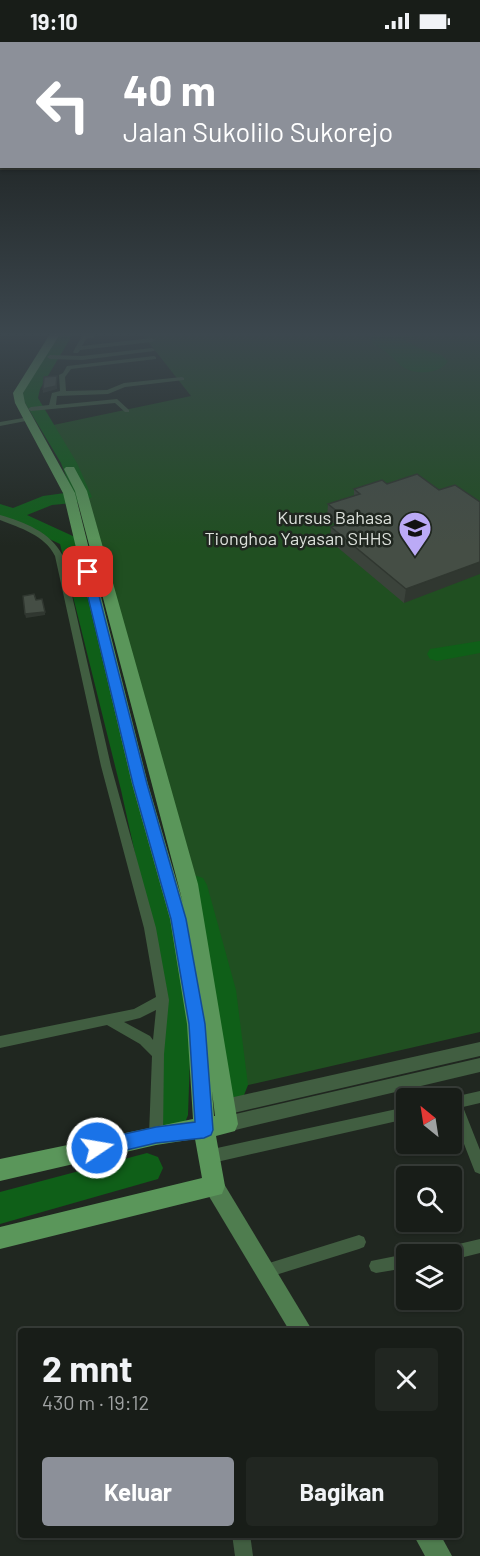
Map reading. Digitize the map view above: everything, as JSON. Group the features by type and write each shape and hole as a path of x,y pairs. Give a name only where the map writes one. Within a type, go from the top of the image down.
{"main road":[{"path":"0,1170 156,1135 204,1120 226,1116 206,973 189,884 78,503 52,439 28,405"},
{"path":"78,503 140,784 179,919 197,1024 204,1120 214,1186 300,1328"},
{"path":"140,784 160,780"},
{"path":"0,1238 214,1186"},
{"path":"428,1538 439,1556"}],"street":[{"path":"0,424 30,408 77,405"},
{"path":"121,405 128,411"},
{"path":"0,517 49,540 56,547 106,766 150,928 164,1000 158,1054 156,1135"},
{"path":"0,1042 136,1014 164,1000"},
{"path":"109,1020 145,1040 158,1054"},
{"path":"226,1116 480,1049"},
{"path":"226,1116 480,1065"},
{"path":"462,1101 480,1097"},
{"path":"208,1157 396,1115"},
{"path":"462,1124 480,1167"},
{"path":"266,1271 359,1242"},
{"path":"462,1250 480,1246"},
{"path":"376,1266 396,1263"},
{"path":"241,1538 244,1556"}],"shaded area":[{"path":"150,405 480,405 480,1032 222,1091 206,988 68,465 44,427"}],"building":[{"name":"Kursus Bahasa Tionghoa Yayasan SHHS","path":"417,474 439,490 455,485 480,502 480,562 406,589 331,527 349,521 328,504 360,494 354,489 382,480 387,484"},
{"path":"34,594 36,600 42,599 45,612 25,614 23,596"}],"waterway":[{"path":"34,405 69,463 83,496"},
{"path":"12,515 49,500 83,496"},
{"path":"0,509 12,515"},
{"path":"12,515 68,541 133,790 173,962 178,1001 173,1115"},
{"path":"437,654 480,647"},
{"path":"194,885 222,990 233,1085"},
{"path":"0,1208 147,1168"}],"place":[{"name":"Kursus Bahasa Tionghoa Yayasan SHHS","path":"415,557"}],"route":[{"path":"88,572 140,784 179,919 197,1024 204,1130 156,1135 97,1148"}]}
